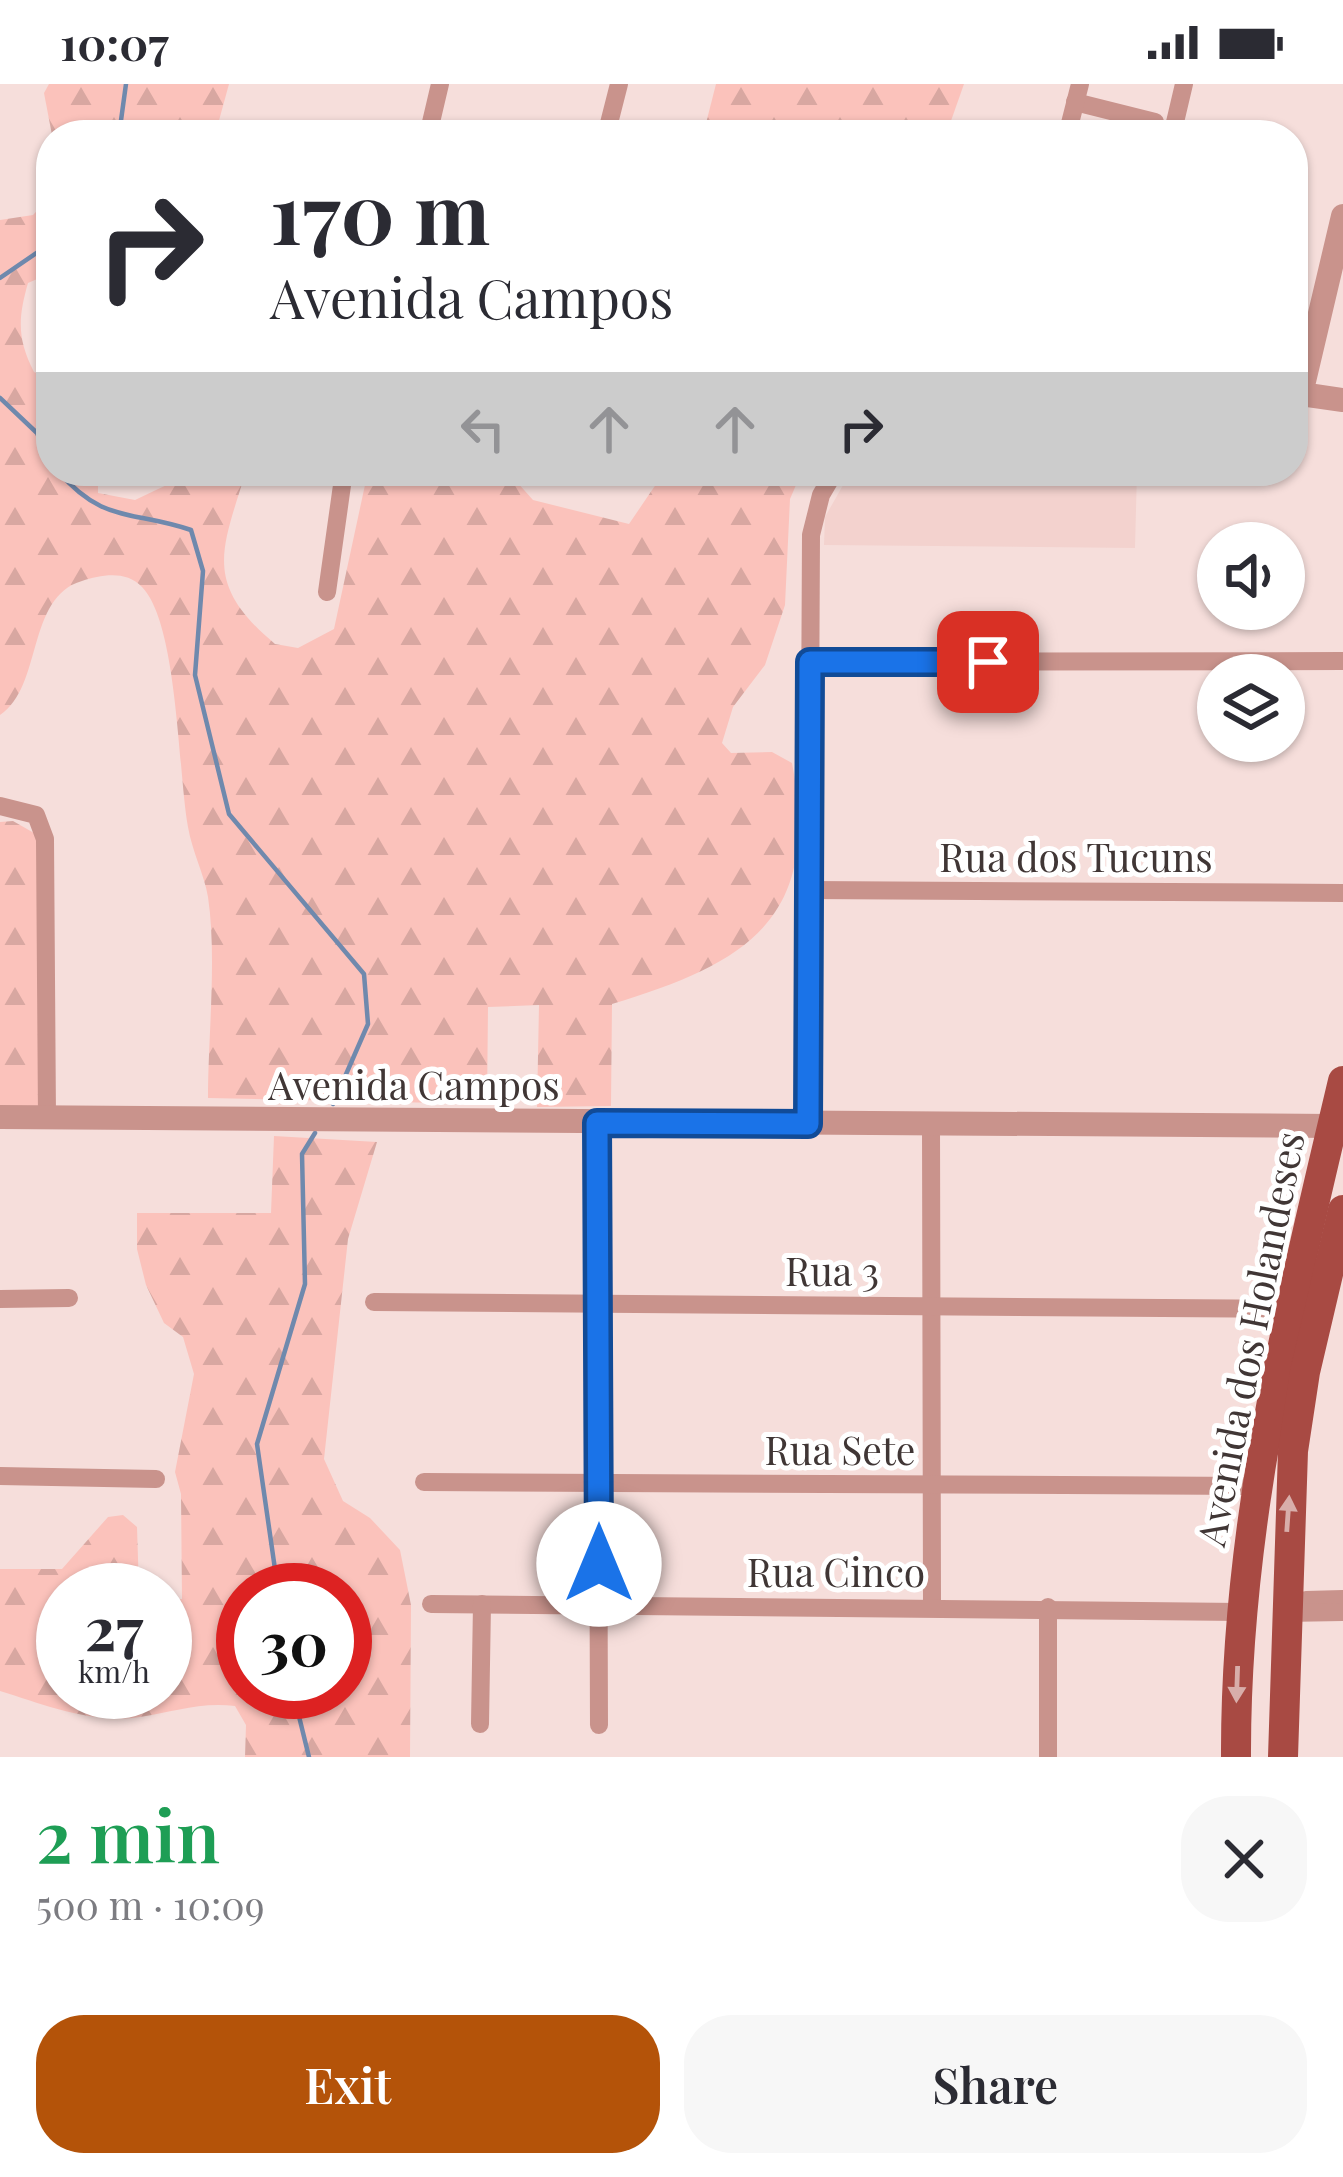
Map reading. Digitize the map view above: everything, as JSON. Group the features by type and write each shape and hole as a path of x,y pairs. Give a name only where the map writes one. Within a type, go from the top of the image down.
{"main road":[{"name":"Avenida dos Holandeses","path":"1236,1757 1240,1612 1256,1486 1289,1309 1343,1081"},
{"name":"Avenida dos Holandeses","path":"1282,1757 1284,1606 1299,1411 1343,1210"}],"street":[{"path":"432,120 440,84"},
{"path":"610,120 619,84"},
{"path":"1176,120 1184,84"},
{"path":"1077,93 1150,120"},
{"path":"1308,351 1343,216"},
{"path":"1308,395 1343,400"},
{"path":"327,592 342,486"},
{"path":"808,1124 811,535 826,486"},
{"path":"810,662 1343,661"},
{"path":"8,806 36,815 45,839 47,1118"},
{"name":"Rua dos Tucuns","path":"809,890 1343,893"},
{"name":"Avenida Campos","path":"0,1117 1332,1126"},
{"path":"597,1123 599,1725"},
{"path":"931,1124 932,1606"},
{"path":"0,1298 69,1298"},
{"name":"Rua 3","path":"374,1302 1289,1309"},
{"path":"0,1476 157,1479"},
{"name":"Rua Sete","path":"424,1482 1256,1486"},
{"path":"1284,1606 1343,1599"},
{"name":"Rua Cinco","path":"430,1604 1240,1612"},
{"path":"479,1724 482,1604"},
{"path":"1284,1606 1343,1612"},
{"path":"1048,1607 1048,1757"}],"shaded area":[{"path":"843,486 1137,486 1135,548 824,545 825,517"}],"green space":[{"path":"49,84 229,84 219,120 49,120 44,93"},
{"path":"716,84 964,84 951,120 707,120"},
{"path":"36,212 36,280 28,283 21,328 24,349 36,373 36,486 98,486 98,493 135,500 164,486 241,486 225,544 227,583 236,602 275,644 298,648 334,629 365,486 520,486 533,500 629,524 655,486 796,486 790,499 785,605 765,665 733,707 722,743 731,753 772,752 792,763 798,816 796,861 784,897 764,927 736,951 701,971 612,1004 611,1106 537,1107 539,1005 488,1007 487,1104 208,1098 212,971 208,897 188,827 163,632 142,587 113,575 64,590 43,623 14,702 0,715 0,220"},
{"path":"13,821 41,837 41,1108 0,1107 0,822"},
{"path":"274,1136 377,1142 348,1239 324,1459 343,1501 370,1518 400,1550 411,1605 410,1757 245,1757 243,1719 372,1719 372,1563 216,1563 216,1705 192,1707 192,1563 182,1563 181,1494 175,1472 194,1374 183,1337 164,1323 146,1285 137,1249 137,1213 271,1213"},
{"path":"123,1515 137,1527 138,1563 67,1563 108,1517"},
{"path":"0,1569 36,1569 36,1702 0,1691"}],"waterway":[{"path":"121,120 126,84"},
{"path":"0,278 36,253"},
{"path":"0,398 36,432"},
{"path":"72,486 104,508 191,530 203,571 195,675 229,814 364,974 368,1024 333,1104"},
{"path":"274,1563 257,1444 305,1284 302,1154 315,1133"},
{"path":"300,1719 309,1757"}],"route":[{"path":"599,1564 597,1123 808,1124 810,662 988,662"}]}
